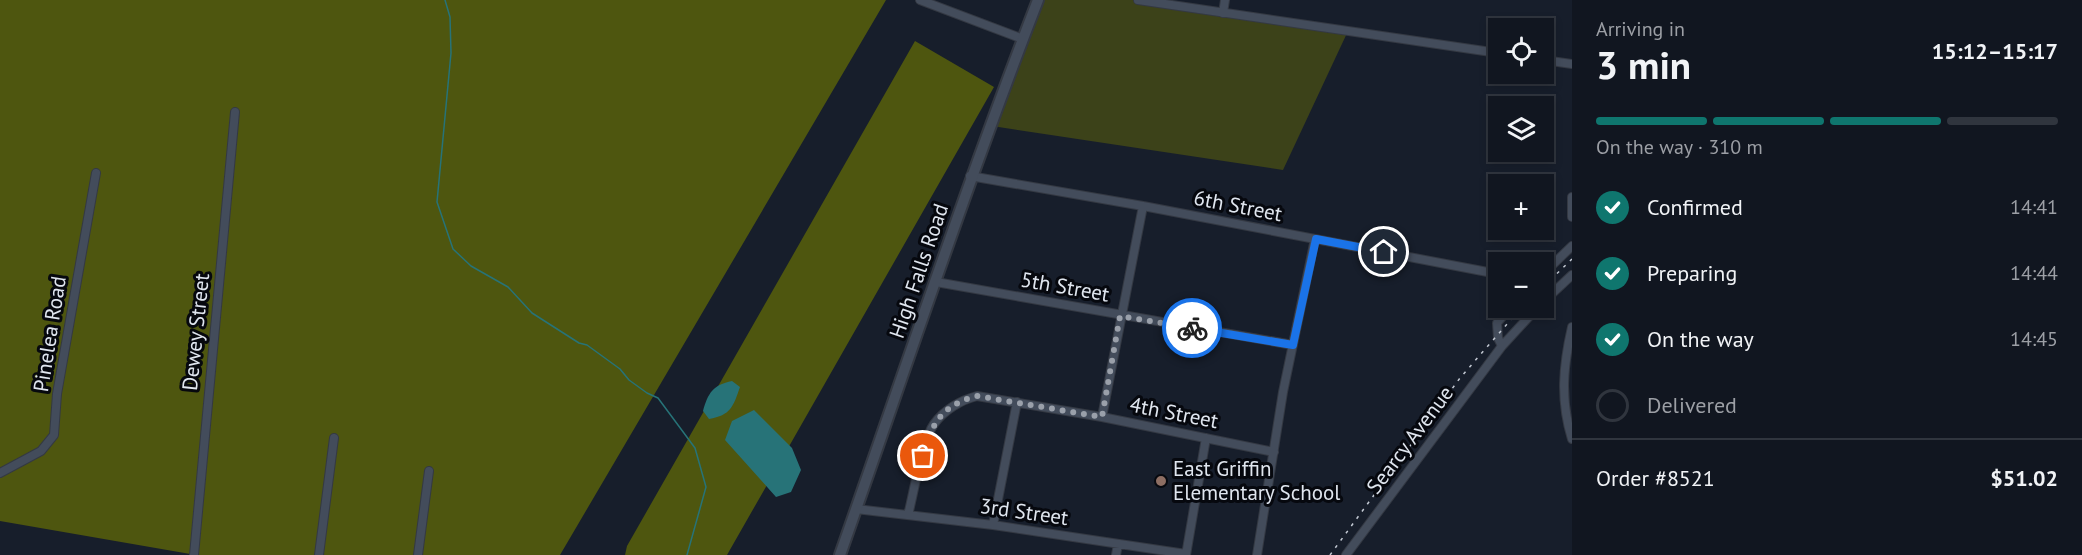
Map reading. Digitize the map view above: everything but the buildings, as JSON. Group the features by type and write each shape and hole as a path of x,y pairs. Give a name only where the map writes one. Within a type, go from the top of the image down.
{"street":[{"path":"920,0 1023,39"},
{"name":"High Falls Road","path":"840,555 936,282 970,176 1038,0"},
{"path":"1138,0 1488,52"},
{"path":"1223,13 1225,0"},
{"path":"1554,61 1572,64"},
{"name":"Dewey Street","path":"194,555 235,112"},
{"name":"Pinelea Road","path":"0,472 41,451 54,435 61,368 96,173"},
{"name":"6th Street","path":"970,176 1143,206 1488,272"},
{"path":"1572,197 1572,217"},
{"path":"1102,417 1143,206"},
{"path":"1257,555 1293,345 1316,239"},
{"path":"1554,263 1572,246"},
{"path":"1554,292 1572,275"},
{"name":"5th Street","path":"936,282 1293,345"},
{"path":"1501,318 1497,323 1498,338 1502,346"},
{"name":"Searcy Avenue","path":"1346,555 1502,346 1528,318"},
{"path":"1572,327 1564,416 1572,439"},
{"name":"4th Street","path":"908,515 933,424 961,402 977,396 1102,417 1274,452"},
{"path":"993,525 1017,402"},
{"path":"319,555 334,438"},
{"path":"1186,554 1206,438"},
{"path":"418,555 429,471"},
{"name":"3rd Street","path":"856,509 993,525 1186,554"},
{"path":"1116,555 1118,544"}],"shaded area":[{"path":"1040,0 1133,0 1348,31 1283,170 992,126"},
{"path":"732,381 740,387 733,405 722,415 709,419 703,411 709,395 720,385"},
{"path":"754,410 792,448 801,470 791,492 776,497 725,440 732,421"}],"green space":[{"path":"0,0 886,0 560,555 196,555 0,521"},
{"path":"915,41 994,87 727,555 625,555 627,546"}],"waterway":[{"path":"445,0 450,17 451,53 437,202 453,249 471,266 508,287 532,313 579,343 587,345 620,369 629,380 658,398 695,448 706,487 687,555"}],"railway":[{"path":"1554,276 1572,259"},
{"path":"1330,555 1460,378 1512,318"}],"way so far":[{"path":"923,456 933,424 943,414 966,399 977,396 1102,417 1120,316 1192,328"}],"place":[{"name":"East Griffin Elementary School","path":"1161,481"}],"route":[{"path":"1192,328 1293,345 1316,239 1384,252"}]}
